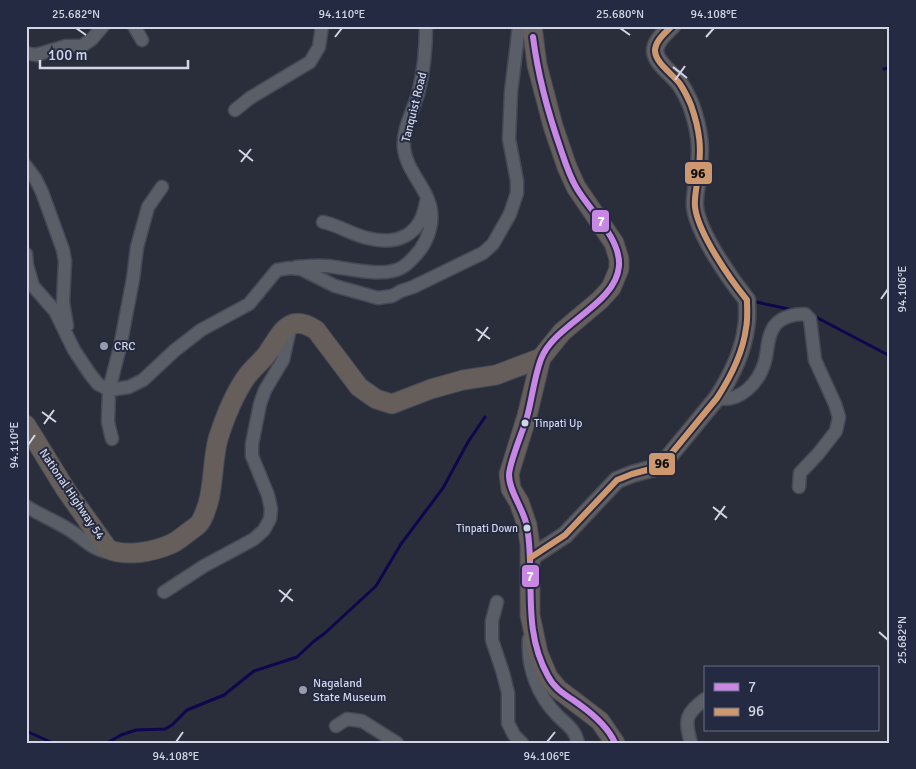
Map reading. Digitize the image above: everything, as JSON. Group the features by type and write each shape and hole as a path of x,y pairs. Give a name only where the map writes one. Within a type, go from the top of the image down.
{"highway":[{"path":"532,26 537,66 553,126 567,168 576,187 614,243 619,259 619,269 611,288 600,300 562,332 541,358 527,416 509,474 511,488 519,502 527,524 530,545 530,615 538,653 548,677 558,689 600,721 615,743"},
{"path":"118,553 139,553 172,544 200,523 209,502 218,440 231,405 247,375 268,352 278,336 291,324 298,322 308,324 316,330 359,387 376,399 392,404 431,388 463,380 496,375 541,358"},
{"name":"National Highway 54","path":"26,425 66,490 108,549 118,553"}],"main road":[{"path":"530,558 565,535 617,480 658,467 666,460 717,398 741,349 746,328 747,300 738,289 699,224 695,205 701,147 698,130 690,103 680,84 657,58 655,50 657,42 672,26"}],"street":[{"path":"26,53 36,55 66,46 82,46 92,39 102,26"},
{"path":"134,26 142,40"},
{"path":"235,110 250,98 310,62 319,47 322,26"},
{"name":"Tanquist Road","path":"290,268 312,265 386,272 401,268 414,258 425,244 431,226 431,210 427,197 406,158 404,148 409,118 418,95 424,70 426,26"},
{"path":"26,254 26,265 33,286 55,311 74,350 98,384 108,390 129,387 143,380 174,351 201,330 249,304 277,270 300,269 336,286 378,298 392,296 413,287 483,253 493,244 510,214 516,193 517,181 516,166 509,138 512,83 519,26"},
{"path":"26,166 42,192 63,250 65,261 63,302 68,338"},
{"path":"112,439 108,422 108,390 120,348 137,247 148,207 162,187"},
{"path":"323,222 367,238 384,241 406,237 420,224 425,212 427,197"},
{"path":"717,398 725,400 735,398 751,387 765,364 770,335 774,327 778,322 789,316 806,314 810,319 815,360 839,417 836,431 800,473 799,487"},
{"path":"164,592 204,566 254,539 264,530 270,518 271,509 268,495 252,456 252,444 260,404 265,390 284,360 291,324"},
{"path":"26,506 68,528 94,548 103,552 118,553"},
{"path":"497,602 492,620 492,640 508,693 508,723 514,735 522,743"},
{"path":"530,615 528,648 530,668 537,687 545,702 559,718 573,729 578,743"},
{"path":"691,743 687,720 690,711 704,700"},
{"path":"336,726 347,719 362,721 397,743"}],"waterway":[{"path":"884,69 890,67"},
{"path":"752,301 793,310"},
{"path":"812,315 890,356"},
{"path":"107,743 121,735 136,730 165,729 172,725 187,710 224,695 254,671 297,657 325,633 376,586 401,544 443,488 468,442 485,417"},
{"path":"26,731 53,743"}],"transit line":[{"name":"96","path":"530,558 565,535 617,480 658,467 666,460 717,398 731,373 742,346 747,321 747,300 708,242 697,218 695,195 700,148 694,114 681,86 656,56 655,47 672,26"},
{"name":"7","path":"533,37 544,94 567,168 576,187 610,235 615,245 619,266 615,280 607,292 558,335 541,359 527,417 511,463 509,475 527,527 532,621 540,658 554,685 595,717 609,732 615,743"}],"place":[{"name":"CRC","path":"104,346"},
{"name":"Tinpati Up","path":"525,423"},
{"name":"Tinpati Down","path":"527,528"},
{"name":"Nagaland State Museum","path":"303,690"}]}
